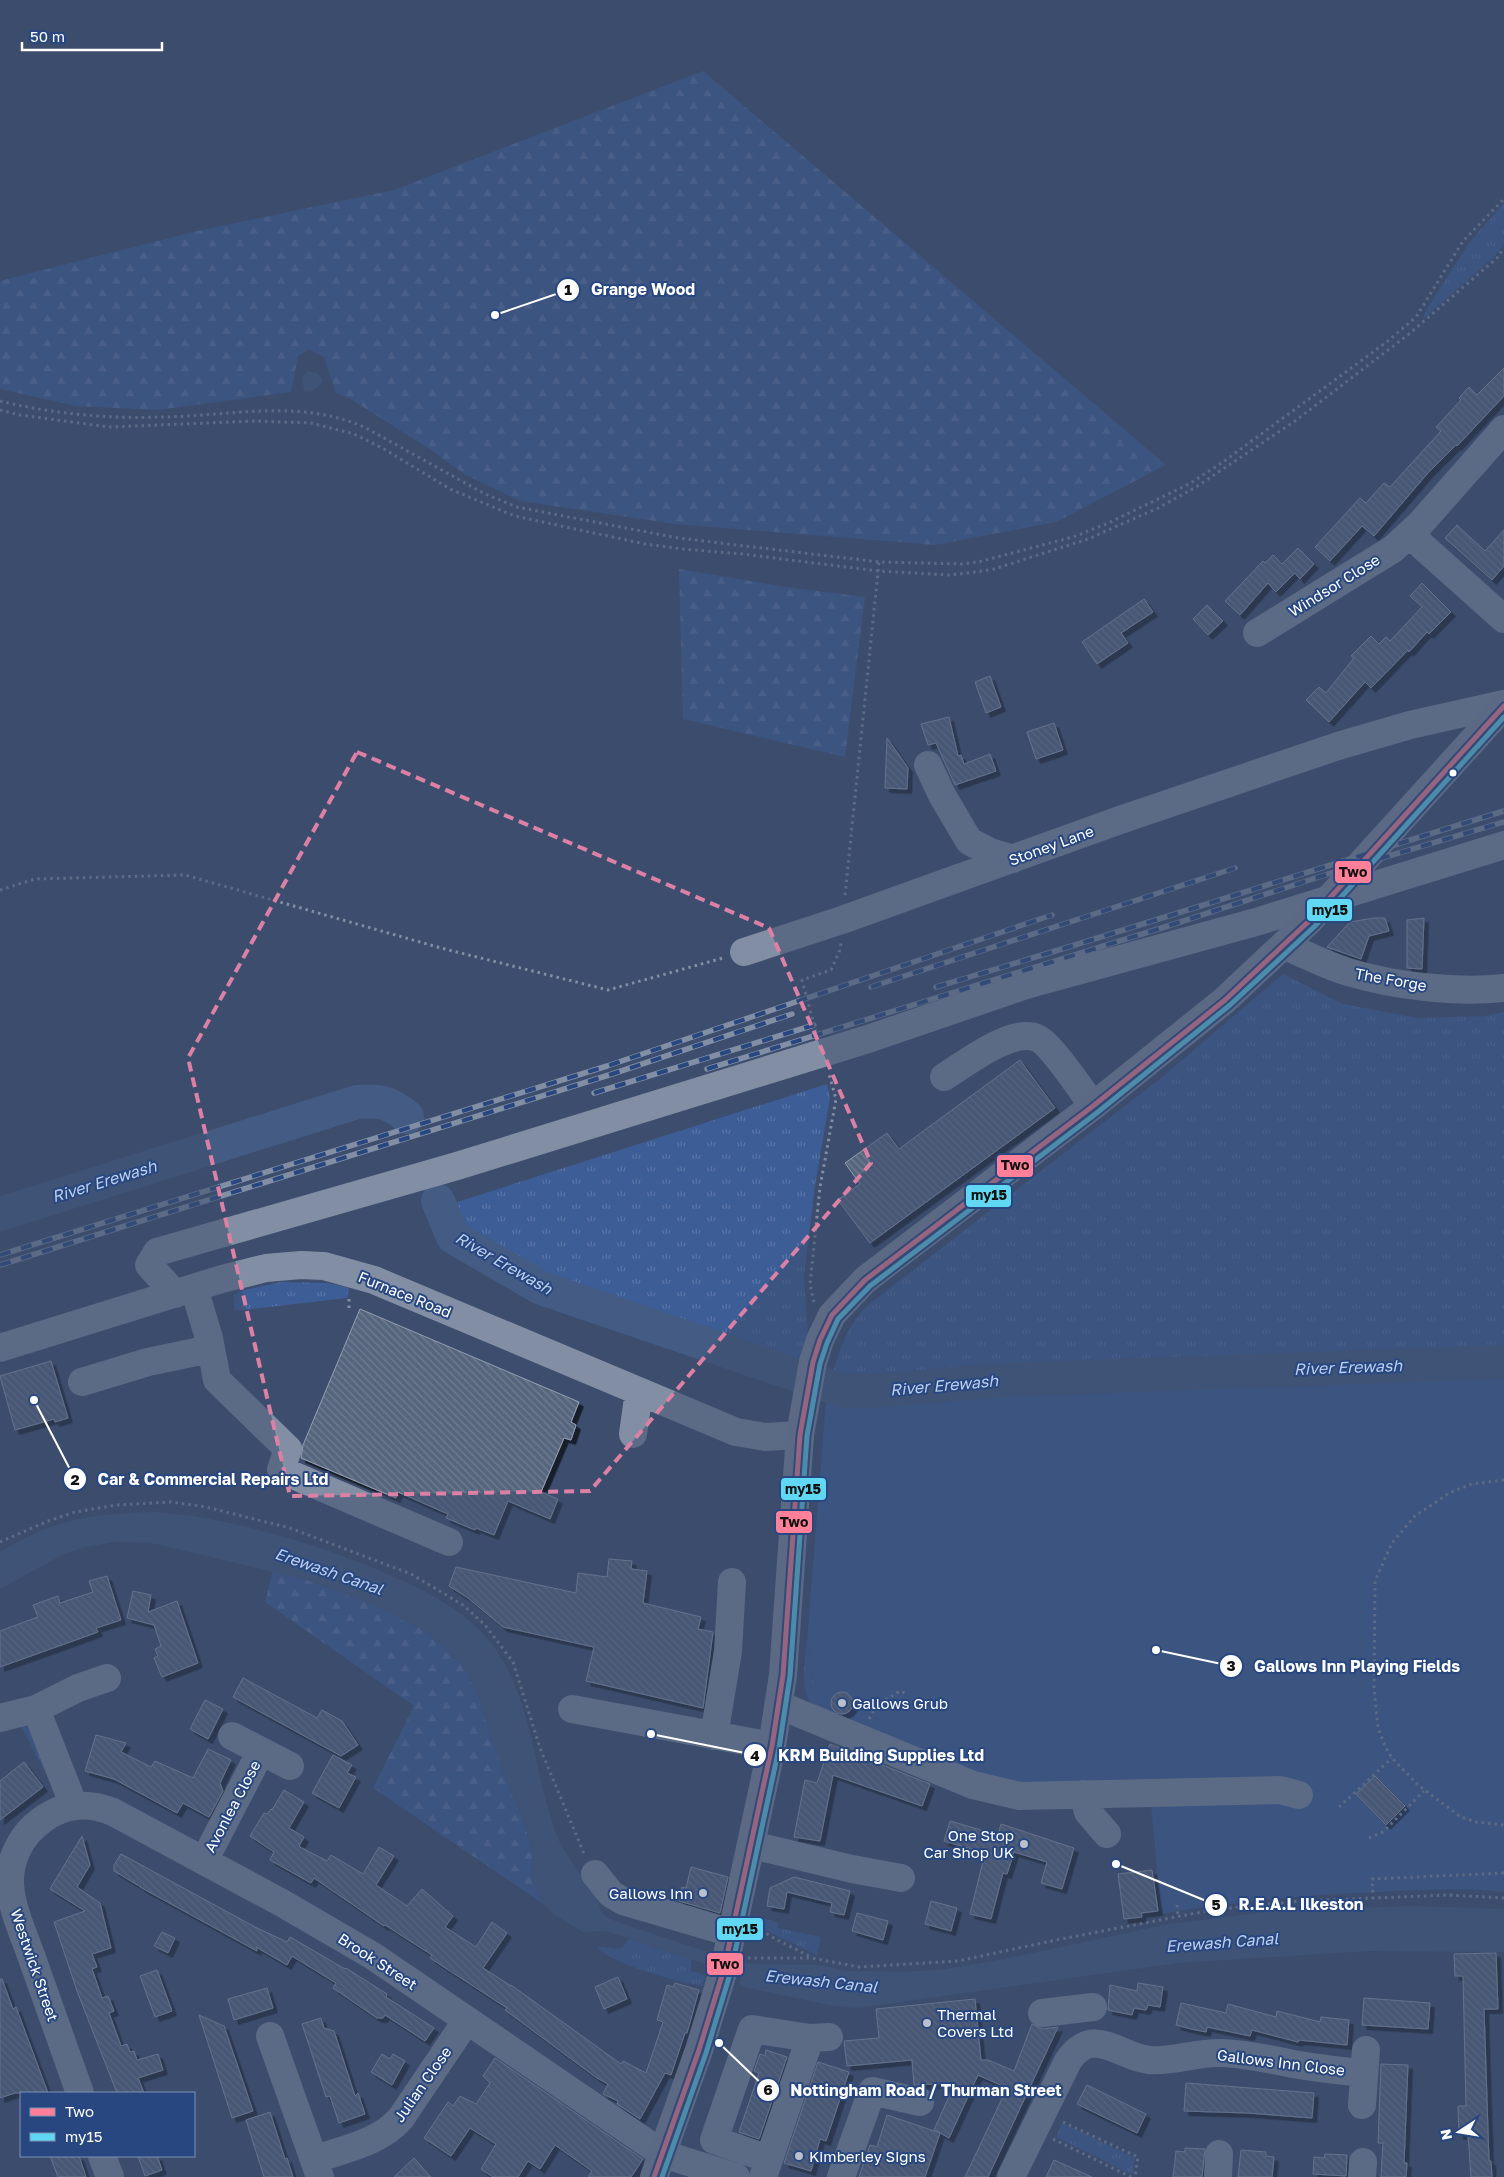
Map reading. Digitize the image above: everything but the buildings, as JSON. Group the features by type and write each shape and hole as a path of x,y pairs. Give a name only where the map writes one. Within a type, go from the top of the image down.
{"main road":[{"path":"658,2165 720,1986 739,1939 752,1845 779,1705 800,1435 813,1362 827,1324 844,1300 865,1280 1093,1106 1198,1022 1289,940 1504,705"}],"street":[{"name":"Windsor Close","path":"1257,634 1393,549 1410,535 1504,429"},
{"path":"1410,535 1504,619"},
{"name":"Stoney Lane","path":"744,952 842,920 1338,746 1410,725 1504,705"},
{"path":"928,765 942,795 969,841 990,852 1014,859"},
{"path":"448,1542 281,1470 288,1449 217,1380 209,1338 184,1291 149,1265 157,1252 456,1166 868,1039 1026,985 1256,922 1504,845"},
{"name":"The Forge","path":"1289,940 1347,972 1415,985 1484,990 1504,988"},
{"path":"944,1077 989,1048 1017,1037 1029,1036 1039,1038 1051,1051 1093,1106"},
{"name":"Furnace Road","path":"0,1348 244,1272 302,1265 336,1268 374,1280 639,1391 710,1431 765,1437 800,1435"},
{"path":"82,1382 148,1362 210,1349"},
{"path":"633,1434 639,1391"},
{"path":"714,1736 728,1651 732,1582"},
{"path":"0,1718 36,1709 92,1677"},
{"path":"779,1705 947,1775 1003,1793 1020,1796 1280,1790 1299,1795"},
{"path":"36,1709 74,1806"},
{"path":"572,1709 772,1746"},
{"name":"Avonlea Close","path":"232,1736 290,1766"},
{"name":"Avonlea Close","path":"204,1861 261,1751"},
{"path":"1083,1794 1088,1812 1108,1834"},
{"name":"Brook Street","path":"74,1806 94,1806 113,1812 331,1931 373,1956 467,2020 658,2165 736,2177"},
{"name":"Westwick Street","path":"74,1806 46,1817 27,1833 14,1856 10,1885 17,1916 80,2092"},
{"path":"752,1845 888,1882"},
{"path":"596,1874 611,1894 623,1901 739,1939"},
{"path":"1011,2177 1068,2061 1073,2054 1084,2046 1082,2008 1042,2013"},
{"name":"Julian Close","path":"269,2048 317,2168 395,2125 467,2020"},
{"path":"752,2029 819,2037 766,2168 714,2140 752,2029"},
{"name":"Gallows Inn Close","path":"1084,2046 1092,2044 1108,2045 1149,2060 1200,2054 1234,2054 1318,2068 1365,2061 1362,2105"},
{"path":"841,2177 872,2091 920,2102"},
{"path":"102,2157 110,2177"}],"path":[{"path":"0,401 47,411 106,417 164,417 286,409 347,419 485,494 517,507 678,538 879,562 934,564 978,562 1073,537 1106,524 1189,484 1222,462 1388,341 1416,317 1463,241 1504,199"},
{"path":"0,410 20,415 109,427 256,421 311,423 354,434 384,449 450,489 515,516 645,544 878,571 949,575 994,569 1088,539 1150,511 1196,487 1281,432 1409,334 1497,258 1504,248"},
{"path":"1416,317 1420,323"},
{"path":"806,995 802,980 831,970 840,950 879,562"},
{"path":"0,890 35,880 185,875 441,948 608,990 744,952"},
{"path":"827,1324 816,1308 810,1286 820,1187 836,1099 831,1082"},
{"path":"1504,1480 1472,1484 1451,1492 1415,1516 1392,1543 1375,1581 1374,1688 1378,1728 1392,1758 1424,1790 1461,1817 1476,1822 1504,1825"},
{"path":"0,1542 48,1521 75,1512 117,1504 170,1502 206,1507 290,1528 411,1574 462,1605 485,1625 513,1662 540,1748 584,1854 596,1874"},
{"path":"859,1737 877,1705 900,1691 905,1693"},
{"path":"1338,1806 1392,1758"},
{"path":"1369,1838 1382,1832 1424,1790"},
{"path":"1373,1899 1372,1879 1504,1873"},
{"path":"739,1939 811,1958 859,1967 958,1961 1212,1910 1300,1901 1448,1895 1504,1898"},
{"path":"1177,1905 1178,1917"},
{"path":"739,1939 770,1936 811,1958"},
{"path":"1048,2136 1133,2177 1138,2157 1056,2118"}],"highlighted area":[{"path":"357,752 769,928 871,1163 590,1491 290,1496 188,1058"}],"green space":[{"path":"703,71 1166,465 1056,522 935,545 675,524 520,501 464,474 431,450 349,398 336,393 324,357 309,349 298,356 291,392 157,410 76,406 0,389 0,281 197,231 394,190"},
{"path":"1504,203 1504,244 1494,257 1423,319 1425,312 1469,243"},
{"path":"679,569 786,587 865,597 845,757 683,719"},
{"path":"1283,974 1343,1004 1418,1018 1484,1016 1504,1012 1504,1352 1231,1360 994,1370 875,1379 846,1378 833,1372 850,1328 868,1305 1161,1078"},
{"path":"827,1084 830,1098 815,1186 804,1275 808,1337 803,1360 779,1351 635,1309 469,1241 459,1228 451,1204"},
{"path":"281,1282 328,1283 349,1288 347,1298 234,1311 234,1295 240,1291"},
{"path":"1504,1371 1504,1892 1441,1889 1323,1895 1242,1902 1161,1914 1149,1783 998,1783 822,1709 815,1690 807,1641 826,1401 865,1406 996,1392"},
{"path":"273,1571 307,1580 371,1604 427,1632 461,1664 479,1697 509,1787 521,1814 533,1851 531,1868 533,1881 542,1903 373,1788 414,1706 265,1602"},
{"path":"807,1641 815,1690 822,1709 811,1703 805,1690 804,1673"},
{"path":"20,1724 29,1728 52,1770 46,1774"},
{"path":"755,1915 778,1923 778,1928 821,1937 817,1955 772,1934 755,1921"},
{"path":"629,1939 691,1959 691,1971 706,1975 702,1986 632,1967 618,1961 596,1947 622,1948"},
{"path":"1062,2123 1135,2158 1133,2175 1056,2137"}],"water":[{"path":"308,371 317,373 322,379 321,385 311,392 304,391 302,377"},
{"name":"Erewash Canal","path":"156,1512 235,1524 313,1546 395,1577 432,1596 463,1616 486,1637 502,1659 513,1682 530,1731 548,1809 556,1834 568,1856 596,1897 603,1913 620,1923 734,1961 753,1964 821,1965 846,1971 906,1972 946,1969 999,1960 1169,1924 1275,1911 1411,1906 1504,1909 1504,1952 1368,1951 1178,1963 857,2008 834,2006 744,1987 709,1965 606,1931 583,1932 555,1915 542,1903 533,1881 531,1868 533,1850 521,1814 509,1787 479,1697 461,1664 427,1632 371,1604 307,1580 152,1543 114,1542 82,1548 62,1555 0,1589 0,1552 20,1541 57,1525 75,1520 112,1514"}],"pier":[{"path":"709,1950 745,1960 739,1986 705,1966"}],"waterway":[{"name":"River Erewash","path":"0,1214 357,1102 371,1101 384,1103 407,1117"},
{"name":"River Erewash","path":"438,1201 453,1237 541,1288 844,1391 872,1391 1004,1380 1504,1362"}],"railway":[{"path":"936,987 1504,811"},
{"path":"707,1069 1171,925 1328,874 1504,822"},
{"path":"871,987 1235,868"},
{"path":"0,1255 607,1066 1052,915"},
{"path":"0,1265 609,1075 792,1014"},
{"path":"594,1093 814,1025"}],"transit line":[{"name":"Two","path":"654,2177 699,2050 724,1969 772,1746 783,1675 800,1435 813,1362 820,1340 832,1315 865,1280 1093,1106 1225,1000 1309,921 1504,706"},
{"name":"my15","path":"662,2177 706,2053 731,1971 779,1748 790,1676 807,1436 820,1364 838,1319 870,1286 1098,1112 1230,1005 1315,926 1504,717"}],"place":[{"name":"Grange Wood","path":"495,315"},
{"name":"Car & Commercial Repairs Ltd","path":"34,1400"},
{"name":"Gallows Inn Playing Fields","path":"1156,1650"},
{"name":"Gallows Grub","path":"842,1703"},
{"name":"KRM Building Supplies Ltd","path":"651,1734"},
{"name":"One Stop Car Shop UK","path":"1024,1844"},
{"name":"R.E.A.L Ilkeston","path":"1116,1864"},
{"name":"Gallows Inn","path":"703,1893"},
{"name":"Thermal Covers Ltd","path":"927,2023"},
{"name":"Nottingham Road / Thurman Street","path":"719,2043"},
{"name":"Kimberley Signs","path":"799,2156"}]}
